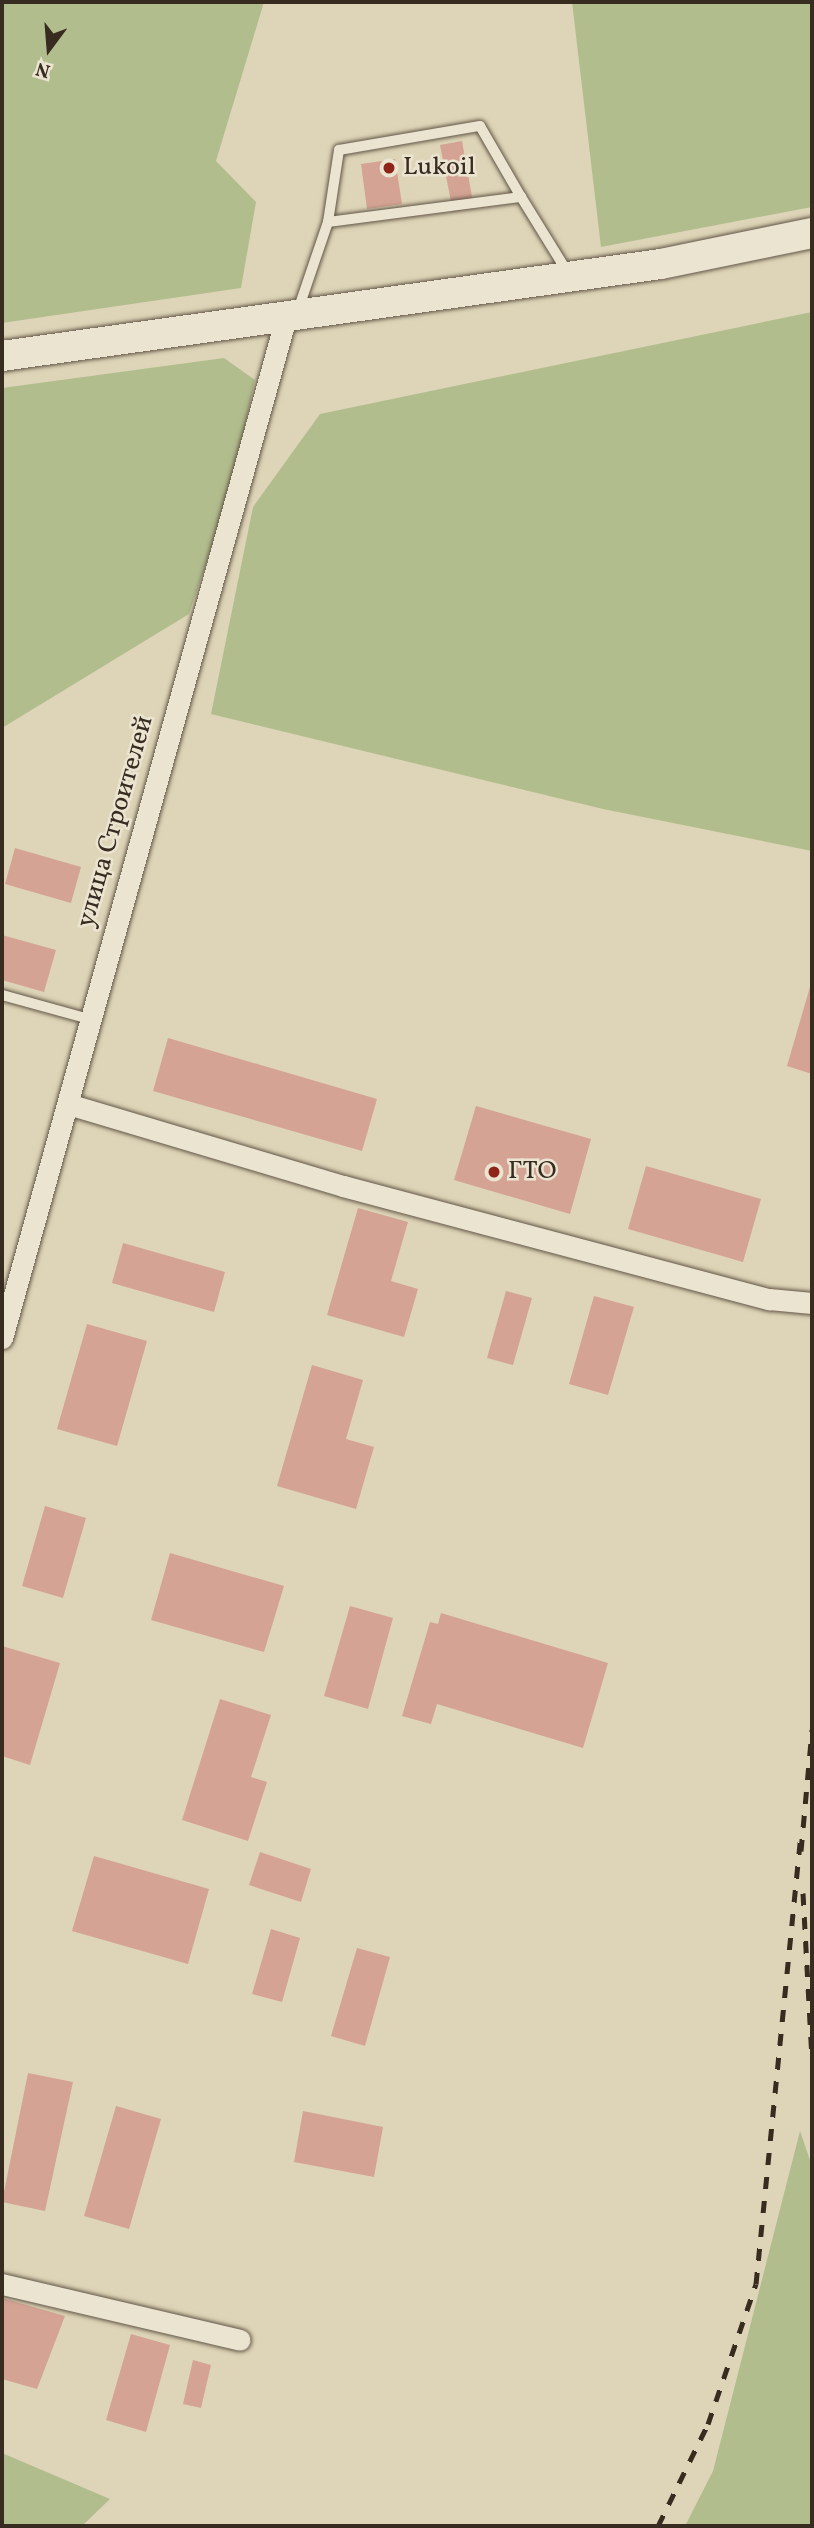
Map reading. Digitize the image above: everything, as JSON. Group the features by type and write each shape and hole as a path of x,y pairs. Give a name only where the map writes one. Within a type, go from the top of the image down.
{"street":[{"path":"2,356 289,321 572,278 812,233"},
{"name":"улица Строителей","path":"2,1338 68,1104 89,1019 289,321"},
{"path":"68,1104 343,1186 769,1299 812,1303"},
{"path":"2,2284 240,2340"}],"lane":[{"path":"289,321 328,222 339,150 480,126 572,278"},
{"path":"328,222 521,197"},
{"path":"2,995 89,1019"}],"green space":[{"path":"2,2 264,2 216,161 256,202 241,288 2,323"},
{"path":"572,2 812,2 812,207 601,247"},
{"path":"812,312 812,851 603,809 211,714 253,507 320,414"},
{"path":"224,358 255,380 231,490 189,614 2,728 2,388"},
{"path":"800,2131 812,2166 812,2526 685,2526 713,2471"},
{"path":"2,2453 110,2499 82,2526 2,2526"}],"building":[{"path":"462,141 474,208 453,212 440,145"},
{"path":"395,159 402,204 367,209 361,164"},
{"path":"15,848 81,867 71,903 5,884"},
{"path":"2,935 56,950 44,992 2,980"},
{"path":"812,980 812,1074 787,1066"},
{"path":"168,1038 377,1099 362,1151 153,1091"},
{"path":"476,1106 591,1139 570,1214 454,1180"},
{"path":"646,1166 761,1199 743,1262 628,1229"},
{"path":"358,1208 408,1222 391,1281 418,1289 404,1337 327,1315"},
{"path":"123,1243 225,1272 214,1312 112,1283"},
{"path":"506,1291 532,1298 513,1365 487,1358"},
{"path":"594,1296 634,1307 608,1395 569,1384"},
{"path":"87,1324 147,1341 117,1446 57,1429"},
{"path":"312,1365 363,1380 346,1439 374,1447 356,1509 277,1486"},
{"path":"45,1506 86,1518 63,1598 22,1586"},
{"path":"170,1553 284,1586 264,1652 151,1620"},
{"path":"350,1606 393,1618 368,1709 324,1696"},
{"path":"441,1613 608,1663 583,1748 437,1704 431,1724 402,1716 430,1622 438,1624"},
{"path":"2,1646 60,1663 30,1765 2,1756"},
{"path":"220,1699 271,1715 251,1777 267,1782 248,1841 182,1820"},
{"path":"260,1852 311,1869 301,1902 249,1885"},
{"path":"94,1856 209,1889 188,1964 72,1931"},
{"path":"271,1929 300,1938 282,2002 252,1994"},
{"path":"357,1948 390,1957 365,2046 331,2036"},
{"path":"28,2073 73,2082 45,2211 2,2202"},
{"path":"116,2106 161,2119 129,2229 84,2216"},
{"path":"303,2111 383,2127 374,2177 294,2162"},
{"path":"2,2298 65,2316 37,2389 2,2379"},
{"path":"131,2334 170,2345 146,2432 106,2420"},
{"path":"193,2360 211,2365 201,2408 183,2404"}],"railway":[{"path":"801,1851 812,1729"},
{"path":"658,2526 708,2424 756,2284 800,1841"},
{"path":"803,1893 812,2057"}],"place":[{"name":"Lukoil","path":"389,168"},
{"name":"ГТО","path":"494,1172"}]}
